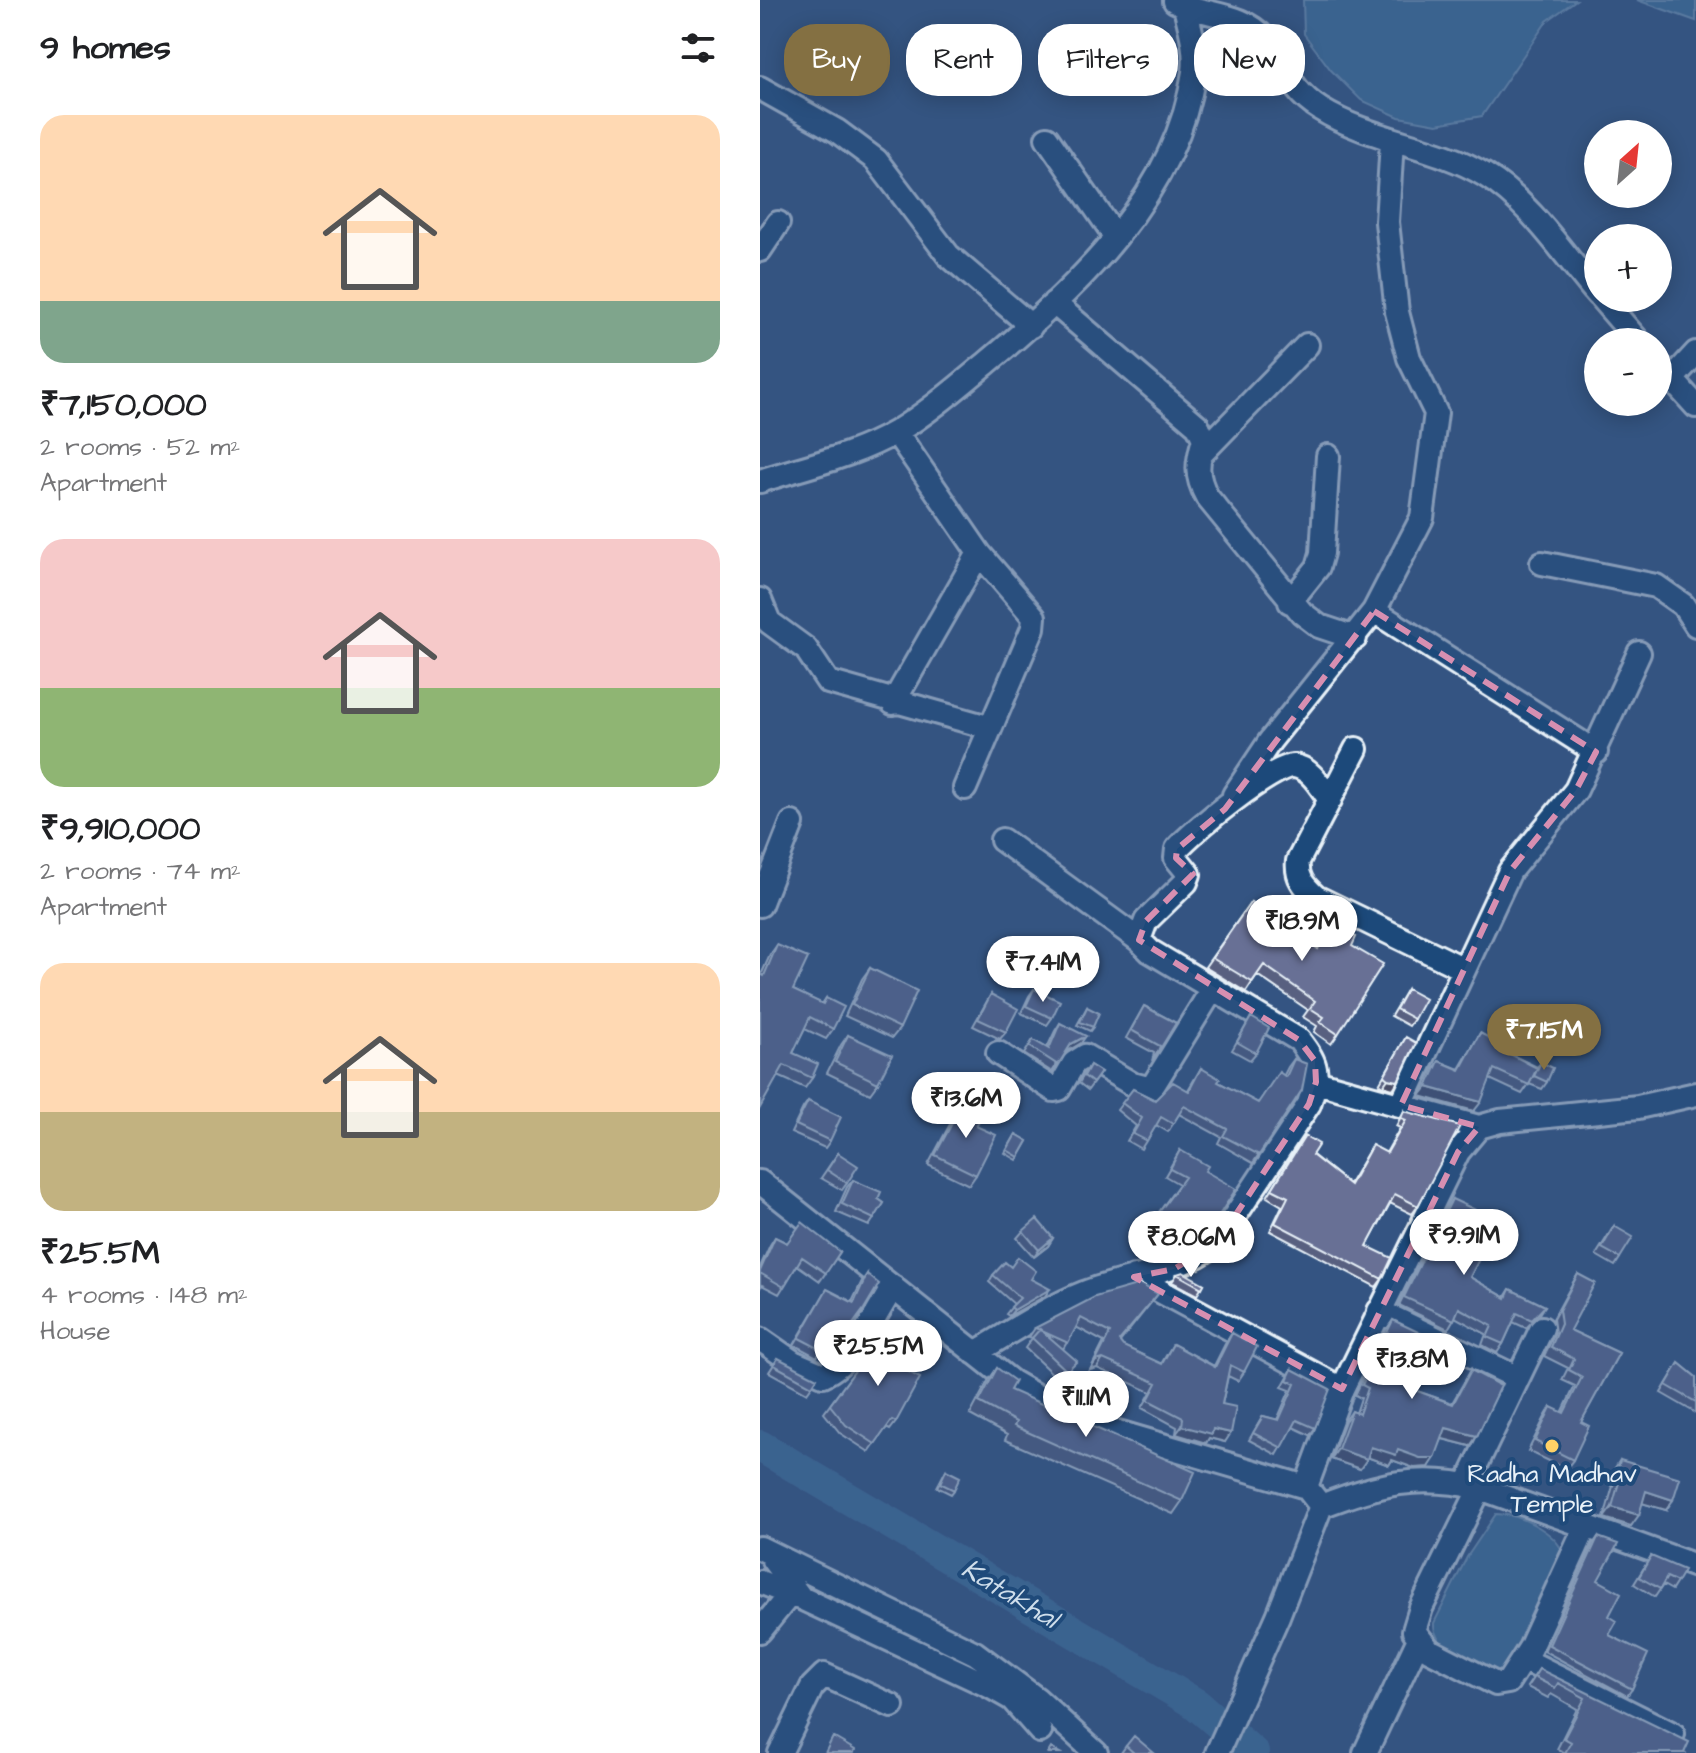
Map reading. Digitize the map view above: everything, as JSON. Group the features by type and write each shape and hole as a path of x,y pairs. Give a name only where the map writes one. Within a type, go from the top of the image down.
{"street":[{"path":"1216,14 1238,0"},
{"path":"760,481 858,450 896,432 942,400 1031,326 1115,236 1150,188 1172,147 1186,107 1194,70 1179,3 1242,22 1263,37 1298,93 1319,108 1392,141 1484,175 1528,214 1584,278"},
{"path":"760,88 837,131 876,160 948,255 1031,326"},
{"path":"1047,138 1115,236"},
{"path":"1225,809 1270,741 1374,611 1422,518 1436,413 1409,358 1397,312 1387,222 1392,141"},
{"path":"760,250 778,223"},
{"path":"1054,303 1198,426 1204,439 1197,479 1207,497 1290,602 1319,626 1355,638"},
{"path":"1614,312 1627,328"},
{"path":"1200,455 1307,345"},
{"path":"1672,368 1696,353"},
{"path":"1672,380 1696,406"},
{"path":"896,432 979,553 1034,617 1033,628 988,727 965,788"},
{"path":"1290,602 1318,567 1322,553 1328,456"},
{"path":"893,703 979,553"},
{"path":"1542,563 1656,586 1683,605 1696,625"},
{"path":"760,600 769,622 806,649 828,682 893,703 988,727"},
{"path":"1374,611 1596,752"},
{"path":"1401,1105 1510,871 1576,790 1639,653"},
{"path":"1356,749 1298,861 1297,873 1303,886 1339,910 1464,969"},
{"path":"1139,940 1146,921 1186,882 1189,874 1176,858 1177,849 1225,809 1282,768 1294,766 1311,775 1330,800"},
{"path":"760,905 792,823"},
{"path":"975,1353 1055,1306 1134,1277 1174,1269 1217,1243 1309,1104 1316,1082 1315,1061 1299,1040 1212,990 1002,840"},
{"path":"998,1053 1054,1090 1059,1089 1074,1063 1085,1056 1132,1084 1151,1089 1212,990"},
{"path":"1316,1082 1479,1127 1500,1121 1638,1107 1696,1094"},
{"path":"1306,1487 1342,1389 1379,1311 1458,1152 1479,1127"},
{"path":"760,1182 1012,1382 1080,1421 1306,1487 1321,1506"},
{"path":"1134,1277 1342,1389"},
{"path":"760,1339 793,1362 823,1375 835,1370 845,1359 893,1287"},
{"path":"1379,1311 1518,1378"},
{"path":"1542,1328 1416,1620 1414,1631 1418,1641 1496,1684 1508,1682 1523,1659 1585,1528"},
{"path":"1217,1753 1278,1616 1321,1506 1375,1485 1418,1480 1473,1486 1696,1566"},
{"path":"764,1550 795,1596"},
{"path":"764,1550 975,1653 1037,1699 1096,1753"},
{"path":"760,1582 989,1686 1012,1699 1040,1731"},
{"path":"760,1631 795,1596"},
{"path":"1365,1753 1418,1641"},
{"path":"1523,1659 1681,1738"},
{"path":"780,1753 812,1687 824,1675 892,1706"}],"highlighted area":[{"path":"1374,611 1596,752 1576,790 1510,871 1401,1105 1479,1127 1458,1152 1342,1389 1134,1277 1174,1269 1217,1243 1309,1104 1316,1082 1315,1061 1299,1040 1139,940 1146,921 1193,874 1176,858 1177,849 1225,809"}],"water":[{"path":"1303,0 1576,0 1547,21 1482,116 1437,124 1399,117 1361,100 1331,70 1305,35"},
{"path":"1637,0 1696,0 1696,21"},
{"path":"1496,1514 1539,1527 1556,1542 1565,1560 1513,1665 1497,1676 1448,1649 1435,1633 1434,1623 1467,1557"}],"building":[{"path":"1251,902 1318,949 1331,924 1356,937 1352,946 1383,964 1338,1034 1320,1022 1324,1017 1310,1008 1315,1001 1264,965 1252,982 1212,958"},
{"path":"777,945 808,958 793,990 823,1004 826,998 844,1007 833,1029 810,1017 793,1053 818,1064 812,1078 784,1065 760,1108 760,974 764,976"},
{"path":"870,968 917,991 900,1028 852,1005"},
{"path":"1034,989 1060,1001 1052,1018 1026,1006"},
{"path":"1407,989 1425,999 1414,1019 1396,1009"},
{"path":"991,994 1018,1009 1006,1032 978,1019"},
{"path":"1144,1006 1176,1023 1157,1054 1160,1046 1131,1030"},
{"path":"1087,1007 1099,1013 1093,1027 1080,1022"},
{"path":"1251,1017 1269,1028 1256,1053 1237,1042"},
{"path":"1060,1023 1086,1036 1071,1044 1058,1065 1029,1046 1033,1040 1049,1049"},
{"path":"1480,1033 1537,1068 1529,1085 1494,1069 1481,1102 1427,1087 1439,1061 1460,1070"},
{"path":"848,1035 892,1055 878,1083 835,1062"},
{"path":"1406,1037 1416,1043 1398,1081 1388,1079 1384,1076"},
{"path":"1294,1059 1307,1064 1302,1090 1259,1155 1223,1136 1227,1129 1184,1106 1173,1124 1161,1117 1147,1141 1133,1134 1142,1118 1122,1103 1133,1089 1155,1100 1173,1082 1189,1091 1201,1068 1220,1079 1218,1082 1258,1103 1279,1072 1286,1077"},
{"path":"1541,1062 1553,1068 1547,1082 1534,1076"},
{"path":"1090,1065 1101,1072 1093,1083 1084,1076"},
{"path":"808,1101 841,1117 830,1141 796,1125"},
{"path":"964,1101 984,1112 976,1126 996,1135 976,1175 935,1155"},
{"path":"1404,1111 1460,1126 1418,1206 1395,1194 1367,1246 1392,1258 1382,1279 1275,1223 1288,1197 1272,1189 1305,1136 1319,1144 1312,1155 1350,1185 1372,1145 1387,1153 1406,1120 1401,1118"},
{"path":"1016,1134 1028,1141 1019,1157 1007,1150"},
{"path":"1180,1150 1208,1166 1205,1171 1236,1189 1212,1226 1204,1231 1186,1214 1176,1228 1157,1215 1185,1177 1170,1169"},
{"path":"838,1153 858,1166 847,1183 827,1170"},
{"path":"853,1180 881,1192 878,1199 884,1203 874,1219 842,1204"},
{"path":"1452,1199 1484,1214 1473,1236 1487,1243 1470,1277 1506,1298 1510,1289 1545,1306 1532,1320 1517,1313 1503,1344 1487,1337 1492,1326 1459,1308 1454,1320 1404,1297"},
{"path":"1037,1219 1053,1238 1039,1250 1023,1231"},
{"path":"802,1222 840,1252 826,1273 802,1257 784,1287 760,1271 775,1237 787,1243"},
{"path":"1614,1226 1633,1237 1620,1258 1602,1248"},
{"path":"1018,1257 1036,1271 1031,1279 1050,1289 1014,1310 1011,1307 1020,1298 993,1275 1005,1262 1011,1267"},
{"path":"1183,1272 1204,1284 1202,1288 1177,1274"},
{"path":"867,1274 879,1284 839,1343 828,1338 822,1350 799,1338 827,1289 854,1303"},
{"path":"1578,1274 1595,1283 1570,1330 1619,1353 1581,1422 1589,1426 1573,1460 1535,1441 1551,1407 1564,1413 1582,1377 1569,1370 1574,1359 1551,1347 1561,1324 1559,1310"},
{"path":"1140,1284 1158,1294 1119,1341 1123,1346 1162,1364 1173,1344 1215,1367 1232,1333 1257,1347 1244,1372 1230,1365 1222,1404 1236,1407 1231,1433 1213,1429 1212,1434 1182,1426 1183,1418 1148,1400 1157,1383 1103,1359 1096,1361 1110,1333 1081,1318 1068,1343 1035,1328 1095,1297"},
{"path":"1393,1320 1443,1344 1438,1356 1434,1354 1417,1391 1453,1404 1471,1370 1501,1386 1477,1436 1446,1428 1435,1458 1420,1458 1398,1450 1396,1455 1371,1447 1367,1459 1338,1449 1352,1411 1359,1414 1368,1388 1362,1385"},
{"path":"1040,1329 1077,1361 1067,1371 1032,1338"},
{"path":"884,1331 920,1352 905,1370 920,1378 896,1422 892,1420 875,1444 846,1425 830,1405"},
{"path":"778,1358 817,1378 812,1386 774,1365"},
{"path":"1679,1363 1696,1377 1696,1402 1666,1385"},
{"path":"997,1368 1015,1381 1010,1390 1195,1472 1182,1501 1014,1426 1016,1422 979,1402"},
{"path":"1292,1369 1330,1389 1315,1428 1297,1420 1282,1448 1253,1433 1263,1416 1279,1420 1295,1384 1287,1380"},
{"path":"1620,1460 1680,1478 1673,1500 1646,1491 1639,1515 1612,1507 1621,1475 1617,1473"},
{"path":"946,1470 960,1477 954,1490 940,1483"},
{"path":"1598,1537 1618,1544 1598,1580 1621,1593 1609,1616 1617,1621 1609,1635 1648,1654 1632,1689 1549,1645"},
{"path":"1651,1556 1684,1570 1677,1582 1667,1577 1660,1589 1639,1577"},
{"path":"1539,1669 1689,1742 1684,1753 1565,1753 1571,1742 1564,1738 1585,1698 1558,1683 1555,1688 1534,1677"},
{"path":"1134,1736 1154,1753 1134,1753 1126,1746"},
{"path":"833,1737 855,1750 853,1753 825,1753"}],"waterway":[{"name":"Katakhal","path":"760,1446 1196,1704 1253,1753"}],"place":[{"name":"Radha Madhav Temple","path":"1552,1446"}]}
